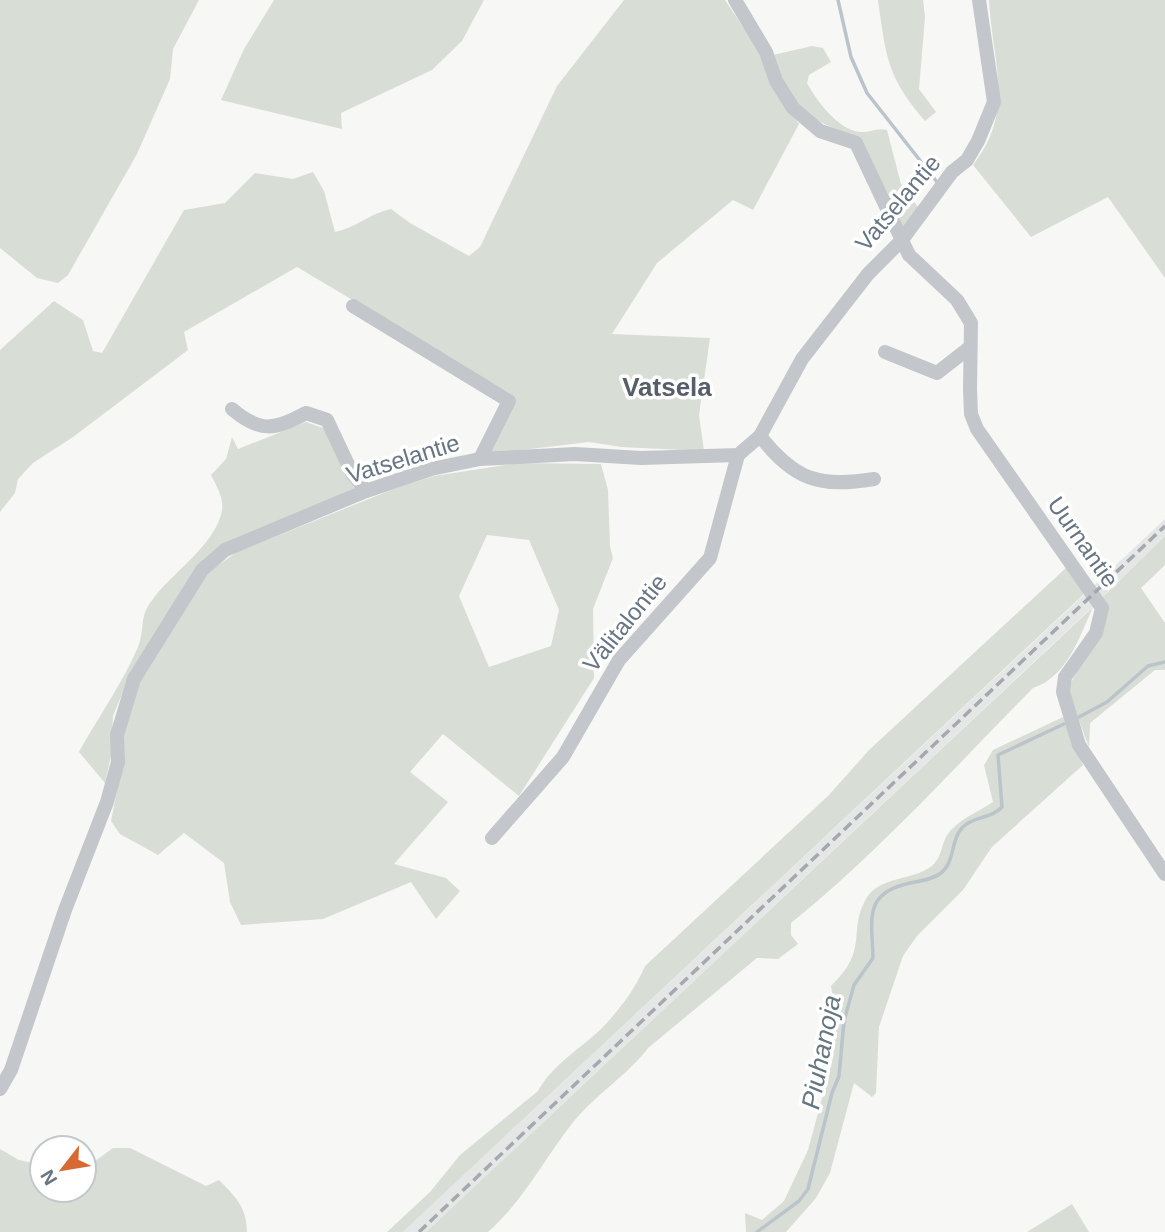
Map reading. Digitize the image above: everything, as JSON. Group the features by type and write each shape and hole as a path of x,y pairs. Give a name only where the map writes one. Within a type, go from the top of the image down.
{"street":[{"name":"Uurnantie","path":"735,0 765,52 776,81 793,108 820,131 856,143 909,255 957,300 971,323 971,414 977,429 1102,608 1096,632 1065,677 1063,692 1079,745 1165,874"},
{"name":"Vatselantie","path":"0,1089 11,1070 65,910 107,802 118,762 117,735 134,679 202,570 225,551 366,491 431,469 480,459 575,454 641,458 738,455 760,436 802,359 868,274 901,241 922,208 952,172 967,160 994,102 979,0"},
{"path":"353,306 509,401 480,459"},
{"path":"884,352 937,373 969,348"},
{"path":"232,409 247,422 263,427 282,426 306,413 327,419 352,474 366,491"},
{"path":"760,436 777,457 805,478 842,484 874,479"},
{"name":"Välitalontie","path":"492,838 563,757 619,660 710,558 738,455"}],"shaded area":[{"path":"0,0 199,0 173,49 170,79 137,154 68,275 58,283 37,278 0,248"},
{"path":"274,0 484,0 462,41 432,70 341,113 342,129 221,100 244,49"},
{"path":"624,0 725,0 762,55 772,84 799,124 753,210 733,200 657,263 612,334 710,338 699,415 704,451 621,447 589,442 489,454 514,396 297,267 184,332 188,350 73,437 33,463 18,479 15,493 0,512 0,350 54,301 83,320 93,351 102,353 184,210 225,203 255,173 293,179 313,172 324,191 335,232 391,209 410,223 469,256 480,247 557,86"},
{"path":"878,0 923,0 925,17 919,89 936,112 925,121 903,92 890,65"},
{"path":"989,0 1165,0 1165,278 1108,197 1031,237 973,165 986,145 998,105 997,65"},
{"path":"812,46 823,48 831,62 809,75 807,83 829,114 852,130 887,130 901,184 918,207 903,233 861,139 815,119 786,88 773,55"},
{"path":"306,422 323,428 356,491 229,543 125,687 113,716 111,756 105,783 79,752 134,657 149,605 203,546 218,523 222,501 211,475 226,459 232,437 238,449"},
{"path":"518,463 601,464 608,490 610,546 613,558 593,609 594,678 519,796 443,734 410,772 448,802 394,864 446,878 460,891 436,919 411,882 323,919 241,925 230,902 224,863 184,833 158,855 120,834 111,821 120,776 123,738 134,691 208,572 237,552 396,488 434,476","holes":["487,535 529,540 559,610 551,646 489,667 459,596"]},
{"path":"1165,519 1165,536 1103,597 426,1232 403,1232"},
{"path":"1165,536 1165,565 1141,588 1165,623 1165,670 1155,670 1090,723 1089,747 1071,700 1069,687 1081,663 1103,597"},
{"path":"1067,567 1085,593 403,1232 387,1232 430,1192 460,1155 538,1091 559,1065 601,1029 626,999 645,966 829,795 869,750"},
{"path":"1093,607 1077,643 1055,675 1033,688 885,839 791,923 791,935 798,944 778,959 757,958 648,1048 580,1115 522,1194 488,1232 426,1232"},
{"path":"1063,717 1083,765 992,847 963,890 917,936 903,956 879,1027 876,1093 872,1097 854,1083 830,1173 816,1198 786,1232 746,1232 745,1213 762,1220 784,1201 808,1150 833,1058 835,1010 831,986 850,962 866,899 887,882 932,866 950,831 961,821 993,802 984,765 993,750"},
{"path":"113,1148 130,1148 206,1186 219,1180 239,1203 245,1216 247,1232 0,1232 0,1149 28,1162 28,1204 98,1204 98,1159"},
{"path":"1072,1204 1089,1232 1027,1232"}],"waterway":[{"path":"838,0 851,57 867,93 937,182"},
{"name":"Piuhanoja","path":"1079,717 1107,702 1148,666 1165,662"},
{"name":"Piuhanoja","path":"757,1232 799,1201 808,1189 832,1093 839,1076 844,1021 854,985 873,958 872,920 877,901 895,887 930,879 941,873 949,862 957,837 964,826 973,820 993,814 1002,807 998,755 1064,724"}],"railway":[{"path":"419,1232 1165,526"}],"district":[{"name":"Vatsela","path":"667,387"}]}
